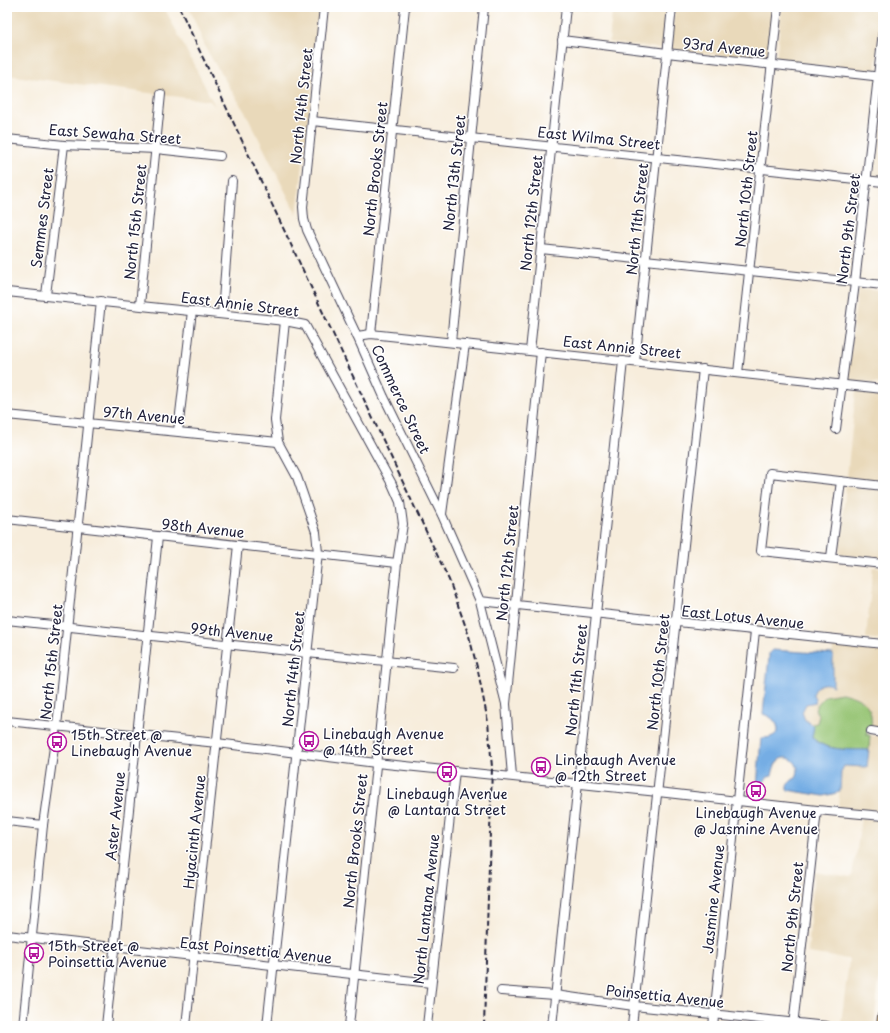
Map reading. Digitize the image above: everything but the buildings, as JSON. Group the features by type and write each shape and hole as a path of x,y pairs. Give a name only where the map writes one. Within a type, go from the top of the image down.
{"main road":[{"path":"882,1026 883,1016"}],"street":[{"name":"North 14th Street","path":"303,207 324,7"},
{"name":"North Brooks Street","path":"371,334 405,7"},
{"name":"North 13th Street","path":"451,342 484,7"},
{"name":"North 12th Street","path":"530,351 566,7"},
{"name":"North 11th Street","path":"634,362 672,7"},
{"name":"North 10th Street","path":"738,373 778,7"},
{"name":"North 9th Street","path":"836,429 880,77 883,31"},
{"name":"93rd Avenue","path":"562,40 880,77"},
{"name":"North 15th Street","path":"140,305 156,149 160,94"},
{"name":"East Wilma Street","path":"312,121 883,182"},
{"name":"East Sewaha Street","path":"7,139 64,145 156,149 220,156"},
{"name":"Semmes Street","path":"46,295 64,145"},
{"path":"222,314 232,181"},
{"name":"Commerce Street","path":"303,207 307,230 358,336 384,397 442,515 480,601 506,704"},
{"path":"541,249 883,285"},
{"name":"East Annie Street","path":"7,292 140,305 305,324 392,484 400,502 403,524 397,563"},
{"name":"North 15th Street","path":"23,1026 43,825 57,726 101,301"},
{"path":"178,431 192,311"},
{"name":"North 14th Street","path":"267,1026 318,553 316,532 299,484 278,442 275,420 285,321"},
{"name":"East Annie Street","path":"358,336 371,334 451,342 883,389"},
{"path":"442,515 465,344"},
{"name":"North 12th Street","path":"512,776 506,704 541,352"},
{"name":"North 11th Street","path":"552,1026 623,361"},
{"name":"North 10th Street","path":"632,1026 703,369"},
{"name":"97th Avenue","path":"7,415 278,442"},
{"path":"883,486 770,473 761,551 831,557 883,564"},
{"path":"831,557 841,481"},
{"name":"98th Avenue","path":"7,519 397,563"},
{"name":"Aster Avenue","path":"106,1026 158,536"},
{"name":"Hyacinth Avenue","path":"186,1026 238,546"},
{"name":"North Brooks Street","path":"349,1026 397,563"},
{"name":"East Lotus Avenue","path":"480,601 883,644"},
{"name":"99th Avenue","path":"7,620 454,668"},
{"name":"Jasmine Avenue","path":"713,1026 755,631"},
{"path":"7,721 217,743 376,763 512,776 816,810 883,816"},
{"path":"870,731 883,733"},
{"name":"North Lantana Avenue","path":"427,1026 455,771"},
{"name":"North 9th Street","path":"793,1024 816,810"},
{"path":"7,821 43,825"},
{"name":"East Poinsettia Avenue","path":"7,935 432,983"},
{"name":"Poinsettia Avenue","path":"501,991 555,995 634,1006 793,1024 827,1026"}],"shaded area":[{"path":"7,7 164,7 215,106 210,101 164,95 164,90 157,90 157,94 7,75"},
{"path":"189,7 321,7 297,215 248,117 207,51"},
{"path":"569,7 668,7 664,49 609,42 612,13 569,9"},
{"path":"675,7 774,7 768,60 671,50"},
{"path":"782,7 882,7 875,72 776,61"},
{"path":"881,81 883,81 883,178 870,177"},
{"path":"858,289 883,291 883,384 846,381"},
{"path":"856,390 883,393 883,481 847,477"},
{"path":"846,486 883,490 883,560 839,554"},
{"path":"873,567 883,568 883,640 866,638"},
{"path":"833,643 883,648 883,729 819,716 817,723 812,724 803,717 802,712 806,704 814,703 813,695 817,687 822,684 832,686"},
{"path":"870,735 883,737 883,812 838,808 841,772 844,765 867,766"},
{"path":"861,818 883,820 883,945 874,1026 841,1023 849,961 848,959 808,953 814,871 850,877 852,875 856,858"}],"green space":[{"path":"842,693 861,700 871,713 871,727 867,727 867,735 870,735 869,750 839,749 817,742 812,737 814,726 812,724 817,723 819,716 815,710 817,705 825,696"}],"water":[{"path":"772,650 833,654 833,686 823,684 818,686 813,695 816,702 806,704 802,712 805,720 814,726 812,737 817,742 838,749 869,750 867,767 844,766 841,772 840,792 824,796 787,790 787,785 796,778 798,772 796,763 788,758 780,759 774,768 772,776 768,777 760,786 757,786 761,738 771,737 778,731 774,720 763,714 769,653"}],"railway":[{"path":"179,7 449,580 469,636 478,671 488,722 492,767 484,1026"}],"place":[{"name":"Linebaugh Avenue @ 14th Street","path":"309,741"},
{"name":"15th Street @ Linebaugh Avenue","path":"57,742"},
{"name":"Linebaugh Avenue @ 12th Street","path":"541,767"},
{"name":"Linebaugh Avenue @ Lantana Street","path":"447,772"},
{"name":"Linebaugh Avenue @ Jasmine Avenue","path":"756,791"},
{"name":"15th Street @ Poinsettia Avenue","path":"34,953"}]}
